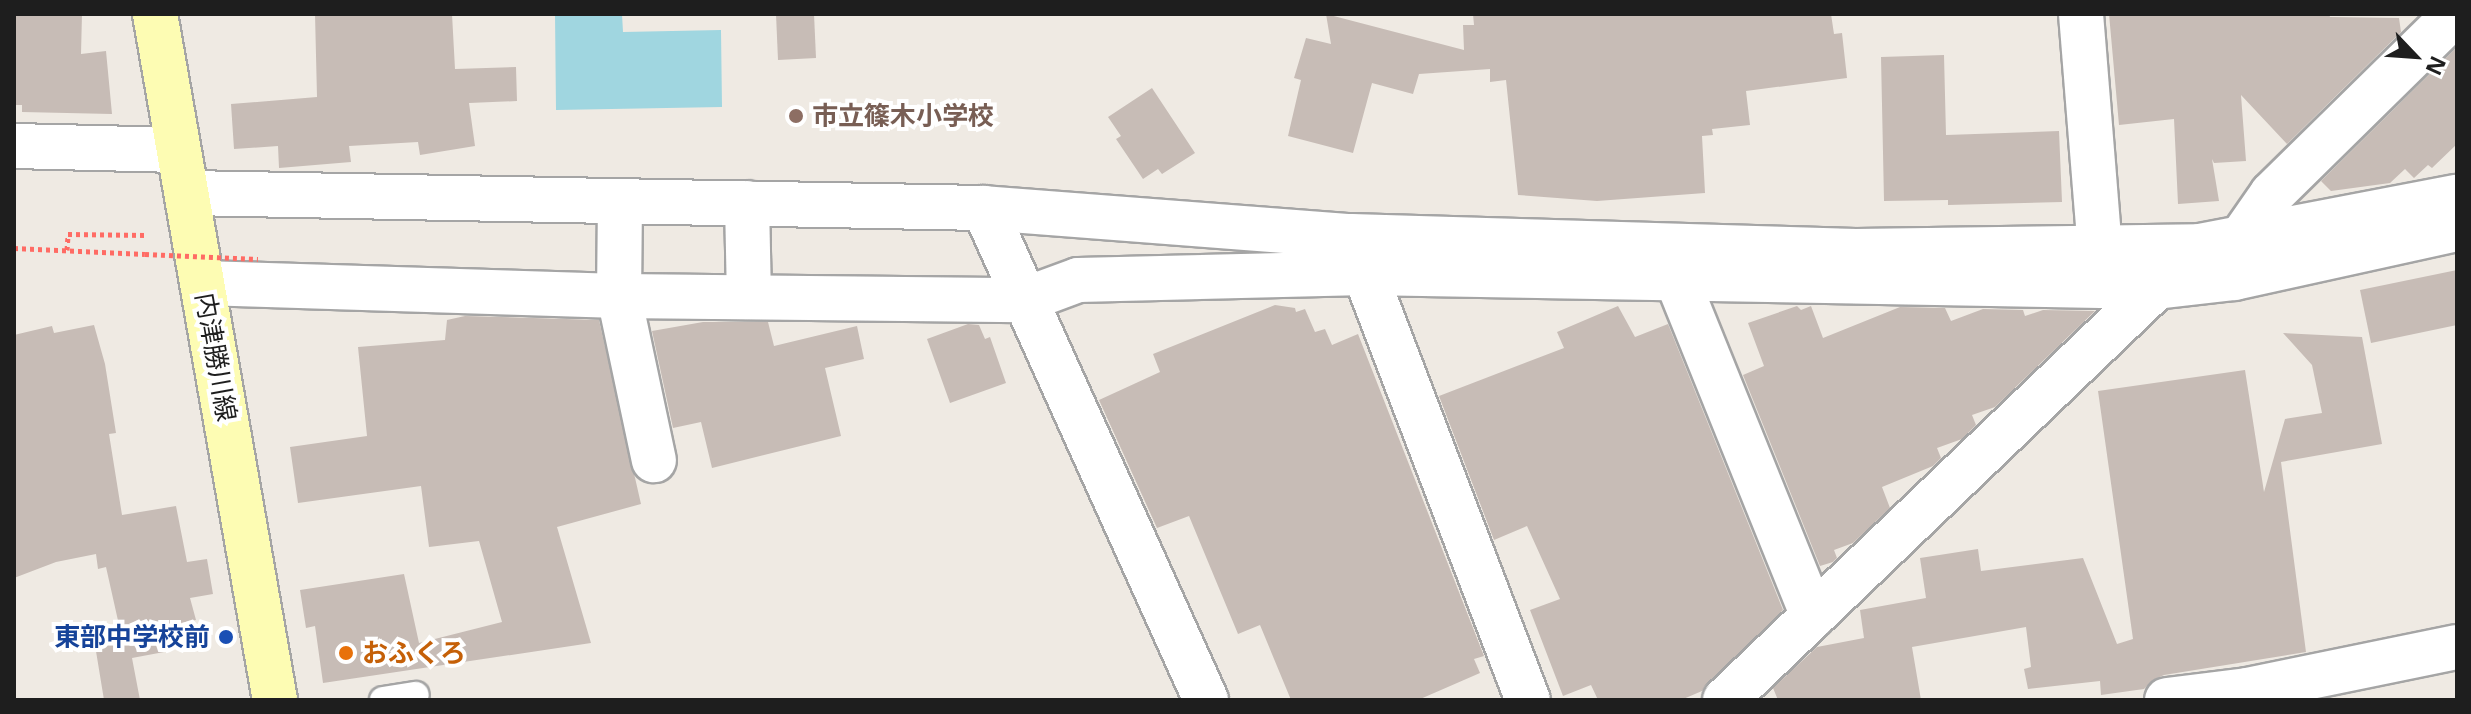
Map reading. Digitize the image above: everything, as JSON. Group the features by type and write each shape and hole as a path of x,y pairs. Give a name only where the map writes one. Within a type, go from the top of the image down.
{"main road":[{"name":"内津勝川線","path":"155,14 275,700"}],"street":[{"path":"2081,14 2100,249"},
{"path":"1725,700 2156,287 2220,243 2455,14"},
{"path":"14,146 178,150"},
{"path":"188,193 984,208 1358,254 1670,262 2156,287 2234,278 2457,229"},
{"path":"1670,262 1856,251 2100,249 2220,243 2457,197"},
{"path":"620,201 619,296 654,460"},
{"path":"747,203 749,297"},
{"path":"984,208 1206,700"},
{"path":"203,283 619,296 1024,300 1078,280 1358,254"},
{"path":"1358,254 1528,700"},
{"path":"1670,262 1813,616"},
{"path":"2167,700 2247,690 2457,647"}],"lane":[{"path":"383,700 416,695"}],"path":[{"path":"67,250 68,234 147,235"},
{"path":"14,248 258,259"}],"water":[{"path":"555,14 622,14 623,32 721,30 722,107 556,110"}],"building":[{"path":"14,14 82,14 81,54 106,51 112,114 22,112 22,105 14,105"},
{"path":"315,14 452,14 455,69 516,67 517,101 469,103 475,146 420,155 418,142 349,146 351,162 279,168 278,146 234,149 231,104 317,97"},
{"path":"776,14 814,14 816,58 778,60"},
{"path":"1326,14 1464,50 1463,25 1474,25 1473,14 1831,14 1834,34 1842,33 1847,78 1746,91 1750,125 1712,129 1713,135 1702,136 1705,193 1597,201 1518,195 1506,80 1490,82 1490,69 1419,74 1413,94 1372,83 1353,153 1288,136 1301,80 1294,78 1306,38 1331,44"},
{"path":"2109,14 2329,14 2330,17 2399,18 2401,32 2287,144 2241,95 2246,161 2214,163 2212,159 2219,201 2178,204 2174,119 2119,125"},
{"path":"2457,47 2457,144 2432,168 2428,165 2414,178 2405,169 2390,183 2331,191 2321,181"},
{"path":"1944,55 1946,135 2059,131 2062,202 1948,205 1948,200 1884,201 1881,57"},
{"path":"1152,88 1195,153 1162,174 1158,169 1143,179 1116,139 1121,136 1108,117"},
{"path":"2457,270 2457,325 2371,343 2360,290"},
{"path":"1275,305 1295,308 1296,312 1305,309 1315,332 1325,329 1332,345 1358,334 1484,656 1474,659 1480,673 1418,700 1291,700 1260,625 1238,634 1189,516 1157,528 1099,400 1160,372 1153,354"},
{"path":"1618,306 1635,337 1668,324 1783,610 1702,691 1681,700 1598,700 1591,685 1563,696 1530,610 1560,599 1527,526 1494,540 1439,396 1564,348 1557,332"},
{"path":"1797,306 1801,310 1811,306 1823,338 1900,307 1945,308 1951,321 1983,309 2023,310 2025,316 2043,310 2095,311 1995,407 1972,415 1976,425 1962,439 1937,448 1941,458 1933,466 1882,487 1890,508 1853,543 1834,550 1837,558 1833,562 1820,566 1743,375 1764,366 1748,323"},
{"path":"465,316 599,320 641,504 557,527 591,643 323,683 315,626 306,628 300,590 404,574 419,643 502,622 479,541 429,547 421,486 298,503 290,447 367,436 358,347 445,340 447,320"},
{"path":"703,322 768,322 774,346 857,326 864,359 825,368 841,436 712,468 701,422 673,428 652,331"},
{"path":"968,324 979,325 985,339 990,337 1006,383 950,403 927,339"},
{"path":"94,325 105,364 116,433 109,434 122,515 176,506 187,562 207,559 213,594 190,598 196,620 160,627 164,652 132,658 140,700 104,700 94,639 121,634 106,567 98,569 96,554 56,562 14,578 14,335 52,326 54,333"},
{"path":"2283,333 2362,337 2382,444 2281,462 2306,652 2164,675 2144,689 2101,695 2100,681 2028,689 2024,669 2031,667 2026,627 1912,647 1921,700 1778,700 1773,688 1817,647 1864,638 1860,610 1926,598 1920,558 1978,549 1981,571 2083,558 2117,644 2133,639 2098,391 2245,370 2264,492 2285,419 2322,413 2312,365"}],"place":[{"name":"市立篠木小学校","path":"796,116"},
{"name":"東部中学校前","path":"226,637"},
{"name":"おふくろ","path":"346,653"}]}
